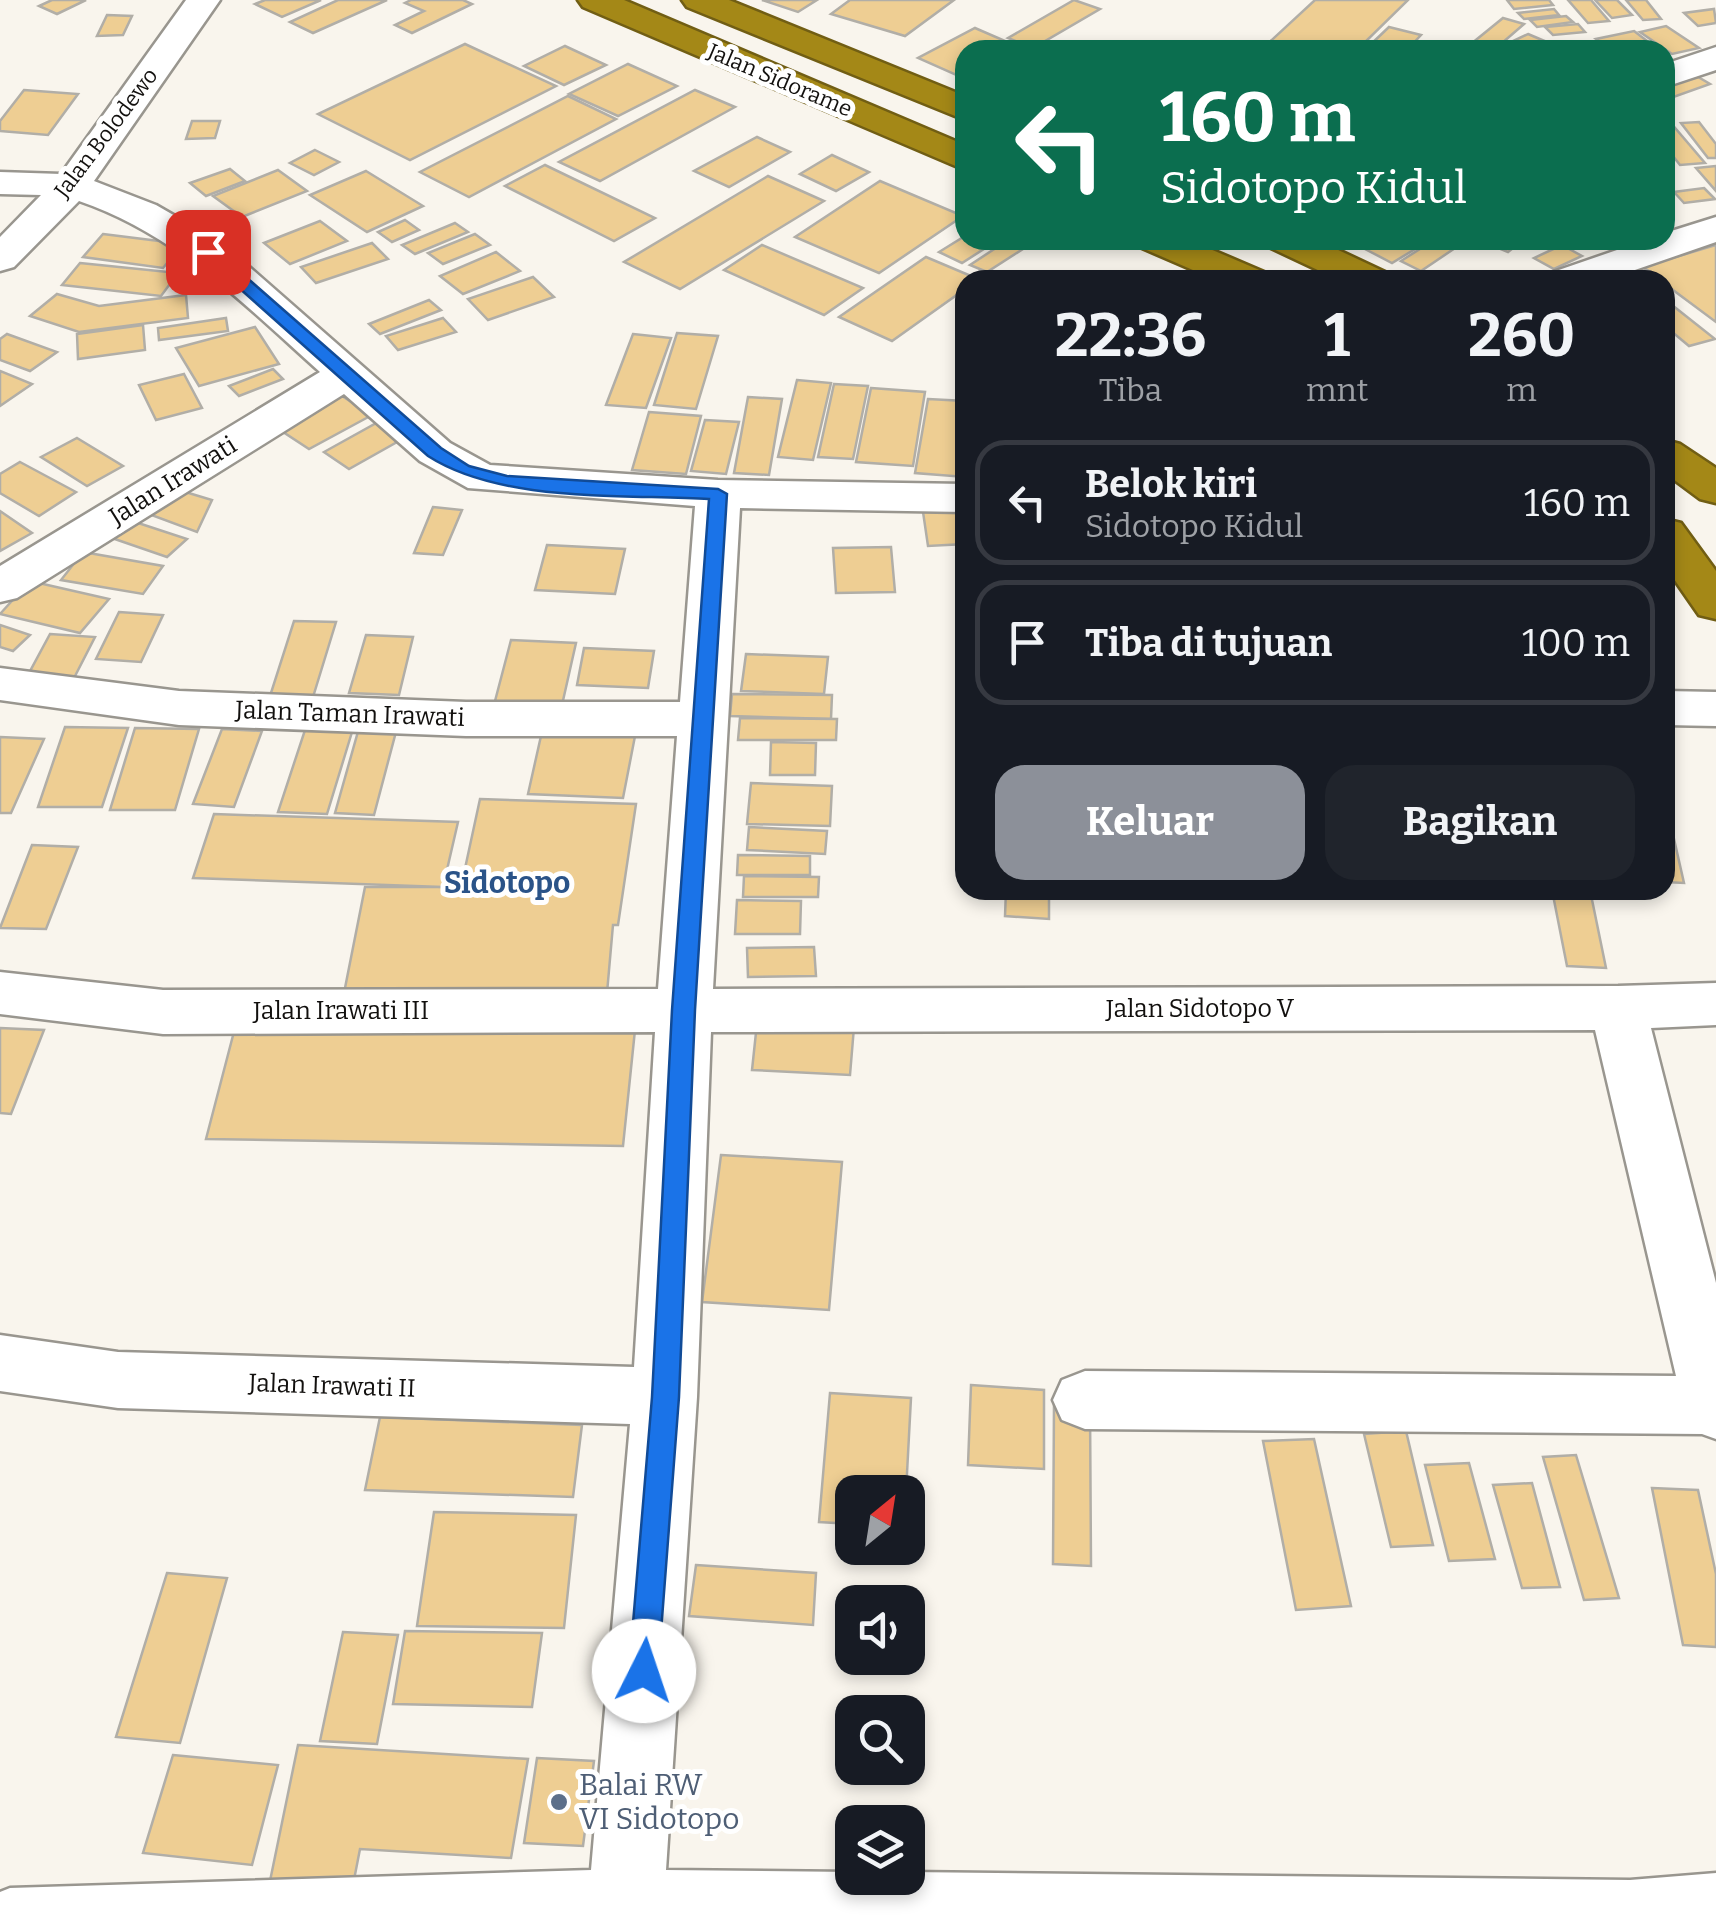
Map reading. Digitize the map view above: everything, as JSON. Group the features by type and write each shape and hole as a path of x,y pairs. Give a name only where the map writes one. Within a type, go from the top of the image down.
{"highway":[{"name":"Jalan Sidorame","path":"595,0 955,156"},
{"name":"Jalan Sidorame","path":"699,0 955,105"},
{"path":"1179,250 1226,270"},
{"path":"1254,270 1277,250"},
{"path":"1306,250 1349,270"},
{"path":"1675,459 1716,489"},
{"path":"1675,547 1716,604"}],"street":[{"name":"Jalan Bolodewo","path":"0,259 71,187 203,0"},
{"path":"1675,72 1716,58"},
{"path":"0,182 71,187 148,215 208,252 434,452 450,464 484,478 718,494 955,498"},
{"path":"1675,239 1716,230"},
{"path":"1593,270 1645,250"},
{"name":"Jalan Irawati","path":"0,588 346,374"},
{"path":"625,1916 665,1397 701,719 718,494"},
{"name":"Jalan Taman Irawati","path":"0,684 179,708 466,719 701,719"},
{"path":"1675,708 1716,709"},
{"name":"Jalan Irawati III","path":"0,993 163,1012 684,1010"},
{"name":"Jalan Sidotopo V","path":"684,1010 1618,1008 1716,1004"},
{"path":"1085,1400 1715,1407 1618,1008"},
{"name":"Jalan Irawati II","path":"0,1363 118,1380 665,1397"},
{"path":"10,1926 625,1916 1631,1922 1716,1911"}],"building":[{"path":"52,0 86,0 57,14 39,6"},
{"path":"265,0 321,0 282,17 255,4"},
{"path":"338,0 387,0 313,33 290,22"},
{"path":"463,0 472,4 412,33 395,25 424,11 405,3"},
{"path":"762,0 817,0 798,12"},
{"path":"850,0 954,0 905,36 831,14"},
{"path":"1074,0 1100,9 1047,40 1008,38"},
{"path":"1315,0 1408,0 1367,40 1272,40"},
{"path":"1507,0 1549,0 1553,5 1514,9"},
{"path":"1568,0 1591,0 1609,21 1588,23"},
{"path":"1595,0 1617,0 1632,15 1612,18"},
{"path":"1626,0 1646,0 1661,19 1643,20"},
{"path":"1554,9 1559,15 1524,19 1518,13"},
{"path":"1714,9 1716,23 1698,26 1684,13"},
{"path":"107,15 132,16 123,35 97,36"},
{"path":"1566,16 1573,22 1537,27 1530,20"},
{"path":"1503,18 1524,24 1506,40 1476,40"},
{"path":"1578,24 1585,32 1553,35 1545,27"},
{"path":"1666,26 1699,48 1675,53 1675,40 1652,40 1640,32"},
{"path":"1389,27 1421,35 1416,40 1375,40"},
{"path":"975,28 1003,40 955,40 955,74 918,58"},
{"path":"1634,31 1646,40 1597,40"},
{"path":"1528,34 1542,40 1515,40"},
{"path":"465,44 556,86 410,160 318,114"},
{"path":"565,46 606,65 564,85 524,66"},
{"path":"628,64 677,86 618,116 569,94"},
{"path":"1688,71 1710,84 1675,96 1675,76"},
{"path":"24,90 78,94 48,135 0,131 0,121"},
{"path":"695,90 735,107 600,181 559,162"},
{"path":"568,96 616,119 469,197 420,172"},
{"path":"192,121 220,121 215,138 186,139"},
{"path":"1699,122 1716,144 1716,158 1708,158 1681,123"},
{"path":"1675,128 1705,163 1680,165 1675,159"},
{"path":"757,137 790,152 729,187 694,171"},
{"path":"315,150 339,162 314,175 290,163"},
{"path":"832,155 869,172 836,191 800,174"},
{"path":"545,165 655,218 614,241 505,186"},
{"path":"1716,166 1716,191 1696,168"},
{"path":"230,169 245,181 206,196 190,183"},
{"path":"278,170 307,191 242,217 213,196"},
{"path":"366,171 423,206 367,232 310,195"},
{"path":"768,176 824,201 680,289 624,262"},
{"path":"880,181 955,213 955,221 879,273 795,237"},
{"path":"1704,188 1715,199 1684,203 1675,192"},
{"path":"405,220 419,230 392,242 378,232"},
{"path":"320,221 347,241 290,264 264,243"},
{"path":"455,223 468,232 415,254 402,245"},
{"path":"103,234 183,244 163,268 83,257"},
{"path":"475,234 490,245 443,264 428,253"},
{"path":"955,242 955,250 982,250 962,263 939,252"},
{"path":"372,243 388,259 316,283 301,267"},
{"path":"762,245 863,288 824,315 724,270"},
{"path":"1716,245 1716,322 1675,291 1675,270 1642,267"},
{"path":"993,250 1021,250 990,270 970,265"},
{"path":"1367,250 1413,250 1392,263"},
{"path":"1418,250 1452,250 1422,270 1401,261"},
{"path":"1551,250 1571,250 1582,256 1554,269 1534,258"},
{"path":"496,252 520,271 463,294 440,276"},
{"path":"926,257 957,270 955,296 892,341 839,317"},
{"path":"80,263 178,273 161,296 62,285"},
{"path":"533,277 554,297 488,320 468,299"},
{"path":"57,294 99,306 186,295 188,318 79,332 30,316"},
{"path":"429,300 441,310 380,334 369,324"},
{"path":"1675,307 1715,339 1689,346 1675,334"},
{"path":"226,318 228,331 159,340 158,328"},
{"path":"443,318 456,332 398,350 386,336"},
{"path":"143,325 145,350 78,359 77,334"},
{"path":"255,327 279,364 199,386 176,348"},
{"path":"677,333 718,336 696,409 654,405"},
{"path":"7,334 57,352 30,371 0,360 0,339"},
{"path":"633,334 671,338 646,408 606,405"},
{"path":"273,369 283,379 239,396 229,386"},
{"path":"0,371 32,384 0,406"},
{"path":"184,374 202,408 156,420 139,385"},
{"path":"797,380 831,383 813,460 778,457"},
{"path":"834,384 868,386 853,459 818,457"},
{"path":"871,388 925,392 913,466 856,462"},
{"path":"334,391 372,415 309,449 271,424"},
{"path":"748,397 782,399 769,475 734,473"},
{"path":"928,399 955,400 955,476 915,473"},
{"path":"649,412 701,416 686,474 632,470"},
{"path":"705,420 739,422 726,474 691,471"},
{"path":"380,421 406,437 349,469 324,452"},
{"path":"77,438 123,466 87,486 41,457"},
{"path":"20,462 76,492 39,516 0,493 0,474"},
{"path":"182,491 212,500 197,532 146,513"},
{"path":"955,504 955,545 928,546 922,505"},
{"path":"433,507 462,510 443,555 414,553"},
{"path":"0,511 32,533 0,551"},
{"path":"123,518 187,539 167,557 103,535"},
{"path":"547,545 625,549 615,594 535,590"},
{"path":"891,547 895,592 836,593 833,548"},
{"path":"83,552 163,566 143,594 61,580"},
{"path":"30,581 109,599 80,633 0,614"},
{"path":"119,612 163,615 141,662 96,659"},
{"path":"294,621 336,622 313,697 270,696"},
{"path":"0,625 30,635 13,651 0,647"},
{"path":"50,634 95,637 74,678 28,675"},
{"path":"366,635 413,637 399,695 349,693"},
{"path":"511,640 576,643 562,705 495,701"},
{"path":"584,648 654,651 648,688 577,685"},
{"path":"746,654 828,657 824,694 741,691"},
{"path":"732,694 832,695 831,719 730,716"},
{"path":"740,718 837,719 836,740 738,740"},
{"path":"65,727 128,728 102,807 38,807"},
{"path":"543,727 636,731 623,798 528,794"},
{"path":"135,728 199,729 175,810 110,810"},
{"path":"359,728 397,728 374,815 335,813"},
{"path":"222,729 262,731 234,807 193,804"},
{"path":"305,730 352,732 327,814 278,812"},
{"path":"0,737 44,739 11,813 0,813"},
{"path":"771,742 816,743 815,775 770,775"},
{"path":"751,783 832,786 830,826 747,824"},
{"path":"480,799 636,804 618,925 613,925 607,993 344,993 365,887 461,887"},
{"path":"214,814 458,822 443,887 193,878"},
{"path":"749,827 827,831 825,854 747,850"},
{"path":"1675,843 1684,883 1675,883"},
{"path":"32,845 78,847 46,929 0,928"},
{"path":"738,855 810,856 810,875 737,875"},
{"path":"744,876 819,877 818,897 743,897"},
{"path":"737,900 801,901 800,934 735,934"},
{"path":"1006,900 1049,900 1049,919 1005,916"},
{"path":"1554,900 1592,900 1606,968 1567,966"},
{"path":"814,947 816,976 748,977 747,948"},
{"path":"757,1023 854,1027 850,1075 752,1070"},
{"path":"236,1024 635,1030 623,1146 206,1139"},
{"path":"0,1028 44,1030 11,1114 0,1113"},
{"path":"721,1155 842,1162 829,1310 702,1302"},
{"path":"971,1385 1044,1390 1044,1469 968,1465"},
{"path":"830,1393 911,1398 907,1475 835,1475 835,1523 819,1522"},
{"path":"1054,1403 1090,1405 1091,1566 1053,1564"},
{"path":"380,1417 582,1425 573,1497 365,1490"},
{"path":"1406,1431 1433,1545 1391,1547 1364,1434"},
{"path":"1314,1439 1351,1606 1296,1610 1263,1441"},
{"path":"1576,1455 1619,1598 1584,1600 1543,1457"},
{"path":"1469,1463 1495,1559 1449,1561 1425,1465"},
{"path":"1532,1483 1560,1587 1522,1588 1493,1485"},
{"path":"1652,1488 1698,1490 1716,1574 1716,1647 1683,1645"},
{"path":"434,1512 576,1515 564,1628 417,1626"},
{"path":"696,1565 816,1573 813,1625 689,1616"},
{"path":"167,1573 227,1578 180,1743 116,1737"},
{"path":"405,1631 542,1633 532,1707 393,1704"},
{"path":"343,1632 398,1635 377,1744 320,1741"},
{"path":"298,1745 528,1759 511,1858 360,1849 353,1885 270,1881"},
{"path":"173,1755 278,1765 252,1865 143,1853"},
{"name":"Balai RW VI Sidotopo","path":"537,1758 594,1761 583,1846 524,1843"}],"place":[{"name":"Balai RW VI Sidotopo","path":"559,1802"}],"district":[{"name":"Sidotopo","path":"507,883"}],"route":[{"path":"208,252 450,464 484,478 507,482 718,494 701,719 665,1397 644,1671"}]}
